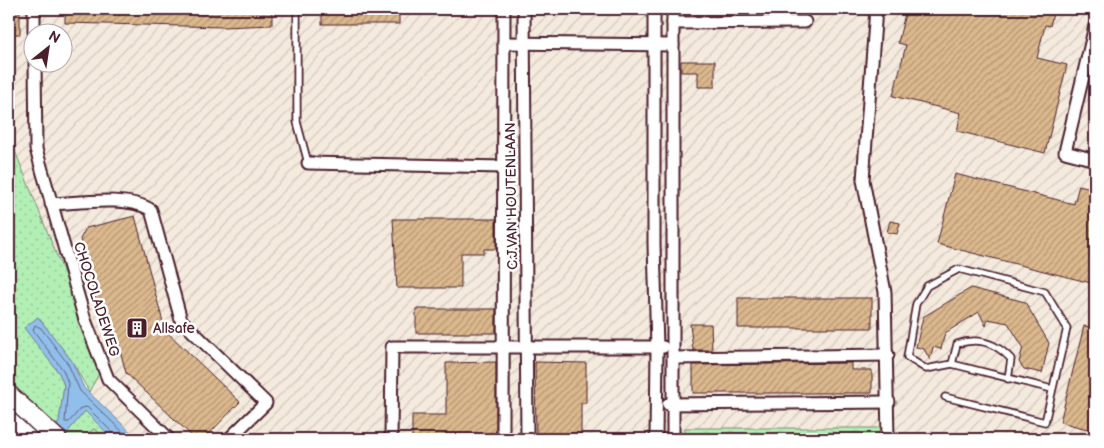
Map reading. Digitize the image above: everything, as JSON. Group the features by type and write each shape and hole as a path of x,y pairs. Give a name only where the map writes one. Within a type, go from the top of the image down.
{"main road":[{"path":"9,396 41,433"},
{"path":"9,411 41,433 57,439"}],"street":[{"path":"34,9 34,22"},
{"name":"C.J.VAN HOUTENLAAN","path":"503,439 504,9"},
{"name":"C.J.VAN HOUTENLAAN","path":"524,9 527,439"},
{"path":"654,9 656,439"},
{"path":"673,9 673,439"},
{"path":"876,9 863,180 885,292 889,402 888,439"},
{"path":"673,23 805,22"},
{"path":"1095,26 1065,152 1095,160"},
{"path":"504,44 673,45"},
{"name":"CHOCOLADEWEG","path":"35,72 36,149 83,314 108,379 169,439"},
{"name":"C.J.VAN HOUTENLAAN","path":"308,163 504,166"},
{"path":"655,178 674,178"},
{"path":"51,204 129,202 144,205 151,210 181,320 266,403 229,439"},
{"path":"654,244 674,244"},
{"path":"655,300 674,301"},
{"path":"391,439 392,346 502,348 657,348 674,346"},
{"path":"674,358 888,354"},
{"path":"656,405 674,403 889,402"}],"lane":[{"path":"297,9 297,122 308,163"},
{"path":"945,397 1045,422 1067,328 1045,292 959,269 927,286 916,304 907,357 926,369 952,364 1052,389"},
{"path":"952,364 957,344 971,339 990,344 1000,347 1011,359 1008,379"}],"shaded area":[{"path":"9,9 1095,9 1095,439 138,439 89,392 94,386 95,348 15,150 9,108"}],"green space":[{"path":"9,108 15,151 94,348 101,370 89,392 72,361 38,317 25,328 59,373 64,385 59,422 56,427 9,389 9,297 13,271 9,245"},
{"path":"85,411 113,439 106,439 94,429 80,439 72,439 66,434"},
{"path":"685,428 883,428 882,439 685,439"},
{"path":"94,429 106,439 80,439"}],"water":[{"path":"38,317 72,361 84,388 138,439 113,439 85,411 62,439 56,427 59,422 64,385 59,373 24,328"}],"building":[{"path":"9,9 20,9 20,34 9,34"},
{"path":"65,9 272,9 272,25 223,27 65,22"},
{"path":"322,9 399,9 399,24 322,24"},
{"path":"906,9 1054,9 1050,26 1045,25 1037,58 1067,65 1045,153 957,131 961,113 893,96 906,45 898,43"},
{"path":"681,61 715,61 715,87 698,87 698,72 681,72"},
{"path":"955,174 1074,204 1079,185 1095,189 1095,284 937,244"},
{"name":"Allsafe","path":"135,216 165,330 240,402 204,439 195,439 126,373 115,331 102,323 80,239 86,228"},
{"path":"393,219 496,219 496,249 484,249 484,253 461,253 461,288 397,288"},
{"path":"890,221 900,223 897,234 887,232"},
{"path":"971,288 1025,302 1049,343 1042,373 1024,369 1019,362 1023,347 1008,323 988,319 986,326 979,312 945,333 941,349 933,347 930,360 924,349 916,347 923,317"},
{"path":"738,298 872,298 872,328 738,328"},
{"path":"416,309 496,309 496,333 416,333"},
{"path":"690,324 711,324 712,350 693,350"},
{"path":"1084,326 1095,328 1095,431 1060,422"},
{"path":"496,362 496,439 412,439 412,415 446,415 446,363"},
{"path":"535,362 586,363 586,403 581,403 581,439 536,439"},
{"path":"851,363 851,370 872,370 872,393 693,393 693,365"}],"place":[{"name":"Allsafe","path":"137,328"}]}
